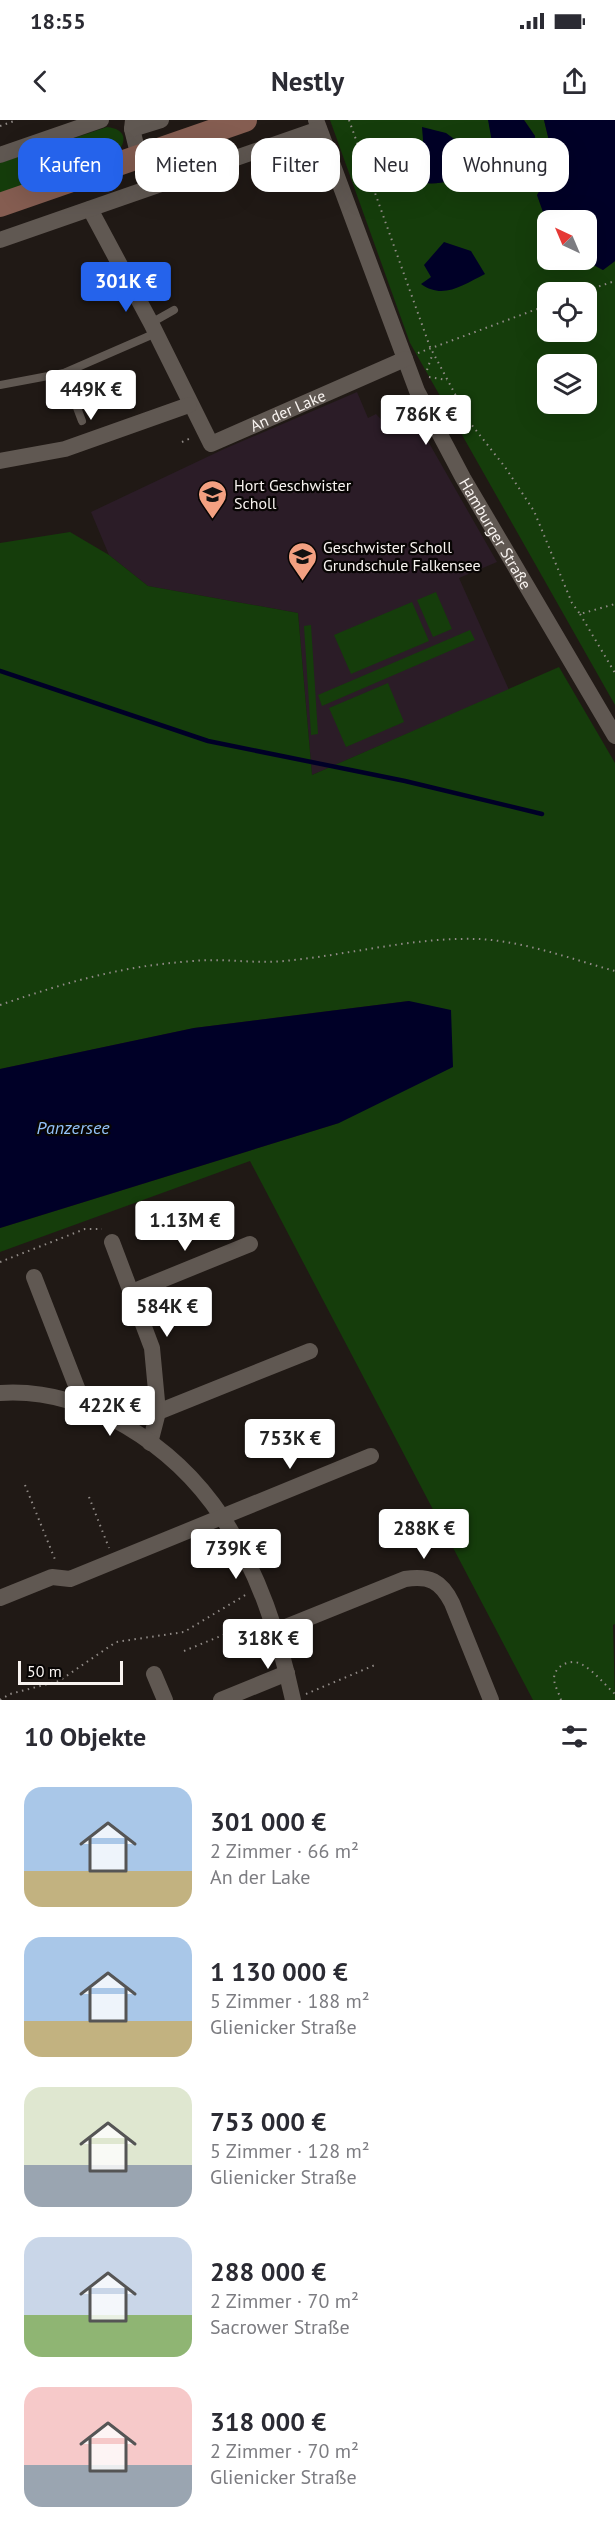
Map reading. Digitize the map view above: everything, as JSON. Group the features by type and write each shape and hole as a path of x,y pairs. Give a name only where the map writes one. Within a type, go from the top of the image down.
{"main road":[{"path":"193,138 245,120"},
{"path":"0,205 135,158"}],"street":[{"path":"0,155 101,120"},
{"path":"133,125 161,120"},
{"path":"0,240 318,125"},
{"name":"Hamburger Straße","path":"318,125 417,391 463,478 615,736"},
{"name":"An der Lake","path":"90,209 211,444 405,360"},
{"path":"0,461 65,449 189,405"},
{"path":"112,1242 152,1347 158,1412 150,1443"},
{"path":"132,1292 250,1244"},
{"path":"34,1277 84,1406"},
{"path":"158,1412 310,1351"},
{"path":"0,1393 50,1395 112,1418 150,1443 194,1482 223,1517 260,1587 274,1623 293,1700"},
{"path":"0,1598 52,1576 70,1579 371,1456"},
{"path":"274,1623 405,1580 419,1577 434,1579 445,1588 491,1700"},
{"path":"221,1700 287,1673"},
{"path":"154,1674 165,1700"}],"lane":[{"path":"0,385 64,373 153,328 174,310"},
{"path":"64,373 82,421"}],"path":[{"path":"0,126 17,120"},
{"path":"349,120 430,347 471,424 505,466 534,511 572,603 615,673"},
{"path":"597,287 615,281"},
{"path":"405,360 430,347 537,309"},
{"path":"433,353 424,376 447,380"},
{"path":"580,614 615,604"},
{"path":"0,1005 53,986 128,968 196,960 282,962 444,939 481,939 515,945 615,970"},
{"path":"0,1262 85,1229 103,1229 112,1242"},
{"path":"25,1485 63,1578"},
{"path":"89,1497 114,1561"},
{"path":"0,1700 10,1694 58,1681 116,1642 184,1632 260,1587"},
{"path":"184,1651 274,1623"},
{"path":"561,1700 554,1680 555,1672 561,1665 570,1662 581,1663 615,1694"},
{"path":"293,1700 375,1665"}],"shaded area":[{"name":"Geschwister Scholl Grundschule Falkensee","path":"357,392 368,418 376,414 394,433 417,422 497,562 459,578 509,690 312,775 298,613 148,586 109,555 91,512 224,449"}],"green space":[{"path":"330,120 488,120 505,138 442,138 442,161 430,156 430,138 352,138 352,181 340,148 340,138 336,138"},
{"path":"524,120 544,120 548,138 535,138"},
{"path":"107,127 118,130 123,136 123,138 74,138"},
{"path":"18,157 18,189 0,196 0,163"},
{"path":"442,182 442,192 539,192 537,195 542,210 537,210 537,270 597,270 597,267 603,270 615,261 615,705 410,343 356,192 430,192 430,183"},
{"path":"70,532 109,555 148,586 298,613 312,775 559,667 615,763 615,1624 613,1625 615,1700 533,1700 250,1161 0,1252 0,1228 339,1123 409,1001 194,1028 0,1069 0,543"},
{"path":"436,592 452,629 433,637 417,600"},
{"path":"412,602 429,641 351,674 334,635"},
{"path":"311,625 318,734 311,735 304,626"},
{"path":"470,630 475,640 322,706 318,695"},
{"path":"388,683 404,722 346,747 329,708"}],"water":[{"path":"488,120 524,120 535,138 491,138"},
{"path":"544,120 615,120 615,261 603,270 597,267 597,210 542,210 537,195 539,192 569,192 569,138 548,138"},
{"path":"422,127 446,133 453,138 442,138 442,182 430,183 430,138 423,138"},
{"path":"444,242 471,251 485,274 445,291 429,289 421,284 431,277 424,265"},
{"name":"Panzersee","path":"409,1001 451,1010 453,1067 339,1123 0,1228 0,1069 194,1028"}],"waterway":[{"path":"0,671 208,741 405,781 542,814"}],"place":[{"name":"Hort Geschwister Scholl","path":"213,520"},
{"name":"Geschwister Scholl Grundschule Falkensee","path":"302,582"}]}
